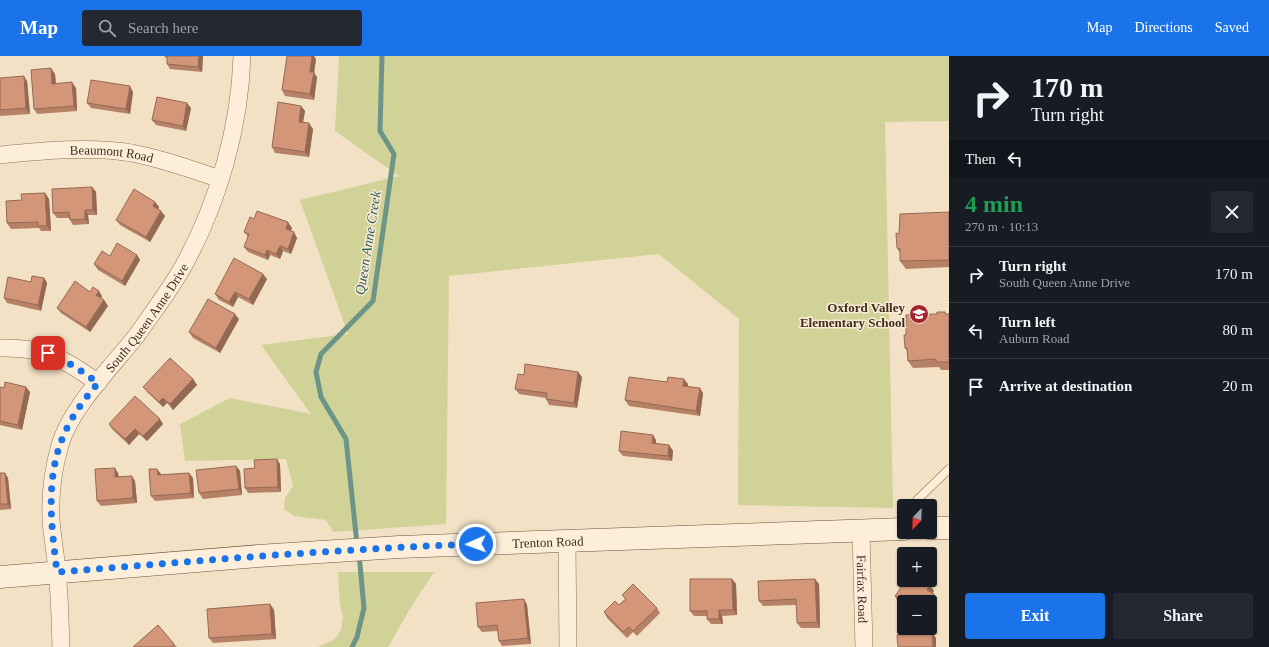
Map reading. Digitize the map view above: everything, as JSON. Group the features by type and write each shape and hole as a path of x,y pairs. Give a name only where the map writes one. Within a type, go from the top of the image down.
{"main road":[{"name":"Trenton Road","path":"0,577 342,550 897,528"},
{"path":"937,528 949,528"}],"street":[{"name":"South Queen Anne Drive","path":"61,647 60,610 51,520 51,492 53,474 60,444 68,425 83,402 136,336 165,296 184,265 205,222 220,179 236,116 242,56"},
{"name":"Beaumont Road","path":"0,155 75,150 114,151 131,153 174,164 220,179"},
{"path":"0,348 19,348 48,353 74,366 98,383"},
{"name":"Fairfax Road","path":"861,531 864,647"},
{"path":"567,541 568,647"}],"lane":[{"path":"918,499 949,469"}],"green space":[{"path":"339,56 949,56 949,121 885,122 893,508 738,505 739,319 659,254 449,276 446,524 333,532 326,520 294,516 284,509 285,498 293,486 286,459 185,461 180,424 230,398 311,414 261,345 348,334 300,200 399,176 335,131"},
{"path":"338,572 434,572 411,607 388,647 318,647 335,639 341,630 343,617 340,605"}],"building":[{"path":"167,56 199,56 198,67 167,64"},
{"path":"287,56 312,56 310,72 314,72 310,94 282,90"},
{"path":"51,68 52,84 72,82 74,106 34,109 31,70"},
{"path":"24,76 26,108 0,110 0,78"},
{"path":"91,80 130,86 126,109 87,103"},
{"path":"157,97 187,103 183,126 152,120"},
{"path":"278,102 301,106 299,122 309,123 305,152 272,147"},
{"path":"92,187 93,210 85,210 85,219 70,220 69,212 53,213 52,189"},
{"path":"134,189 155,202 153,206 161,211 146,237 116,220"},
{"path":"45,193 47,226 38,226 38,222 7,223 6,201 22,200 21,194"},
{"path":"257,211 288,222 286,229 294,232 288,249 280,246 276,254 267,250 265,255 244,247 249,234 244,232 250,217 254,219"},
{"path":"949,212 949,260 900,261 900,249 897,248 896,233 899,234 900,214"},
{"path":"117,243 137,255 122,281 94,264 102,251 110,256"},
{"path":"234,258 263,274 249,299 235,292 229,302 215,294"},
{"path":"32,276 44,278 38,305 4,298 8,277 31,282"},
{"path":"75,281 90,292 93,287 99,291 96,295 104,300 86,327 57,308"},
{"path":"208,299 235,314 216,348 189,332"},
{"path":"937,312 945,312 945,314 949,314 949,362 936,362 936,359 908,361 904,335 906,335 906,315 937,314"},
{"path":"170,358 193,379 170,404 163,398 159,402 143,387"},
{"path":"525,364 578,372 574,403 546,399 547,393 515,389 518,374 524,375"},
{"path":"629,377 667,382 668,377 684,379 683,386 700,388 696,411 625,400"},
{"path":"5,382 26,387 18,425 0,421 0,387 4,388"},
{"path":"135,396 160,419 143,436 135,429 125,439 109,424"},
{"path":"621,431 653,435 652,443 669,445 668,456 619,451"},
{"path":"277,459 278,487 245,488 244,469 255,468 254,460"},
{"path":"236,466 239,489 199,493 196,470"},
{"path":"115,468 115,477 132,476 133,498 97,501 95,469"},
{"path":"149,469 157,469 158,475 189,473 191,493 151,496"},
{"path":"0,473 5,473 8,504 0,504"},
{"path":"690,579 732,579 733,610 719,610 719,619 707,619 707,611 690,611"},
{"path":"815,579 817,622 797,623 796,599 759,601 758,581"},
{"path":"633,584 657,608 633,631 629,627 623,632 604,612 615,601 619,605 626,599 622,595"},
{"path":"901,587 929,587 927,590 934,594 897,595 897,598 895,596"},
{"path":"524,599 528,638 499,641 497,625 478,627 476,603"},
{"path":"270,604 272,634 209,638 207,609"},
{"path":"158,625 174,644 171,647 133,647"},
{"path":"897,635 932,635 933,647 898,647"}],"waterway":[{"name":"Queen Anne Creek","path":"357,544 346,439 321,397 316,372 321,354 373,301 394,154 380,131 382,56"},
{"name":"Queen Anne Creek","path":"352,647 357,637 364,608 359,554"}],"place":[{"name":"Oxford Valley Elementary School","path":"919,314"}],"route":[{"path":"48,353 74,366 98,383 68,425 60,444 53,474 51,492 51,520 57,572 342,550 476,544"}]}
